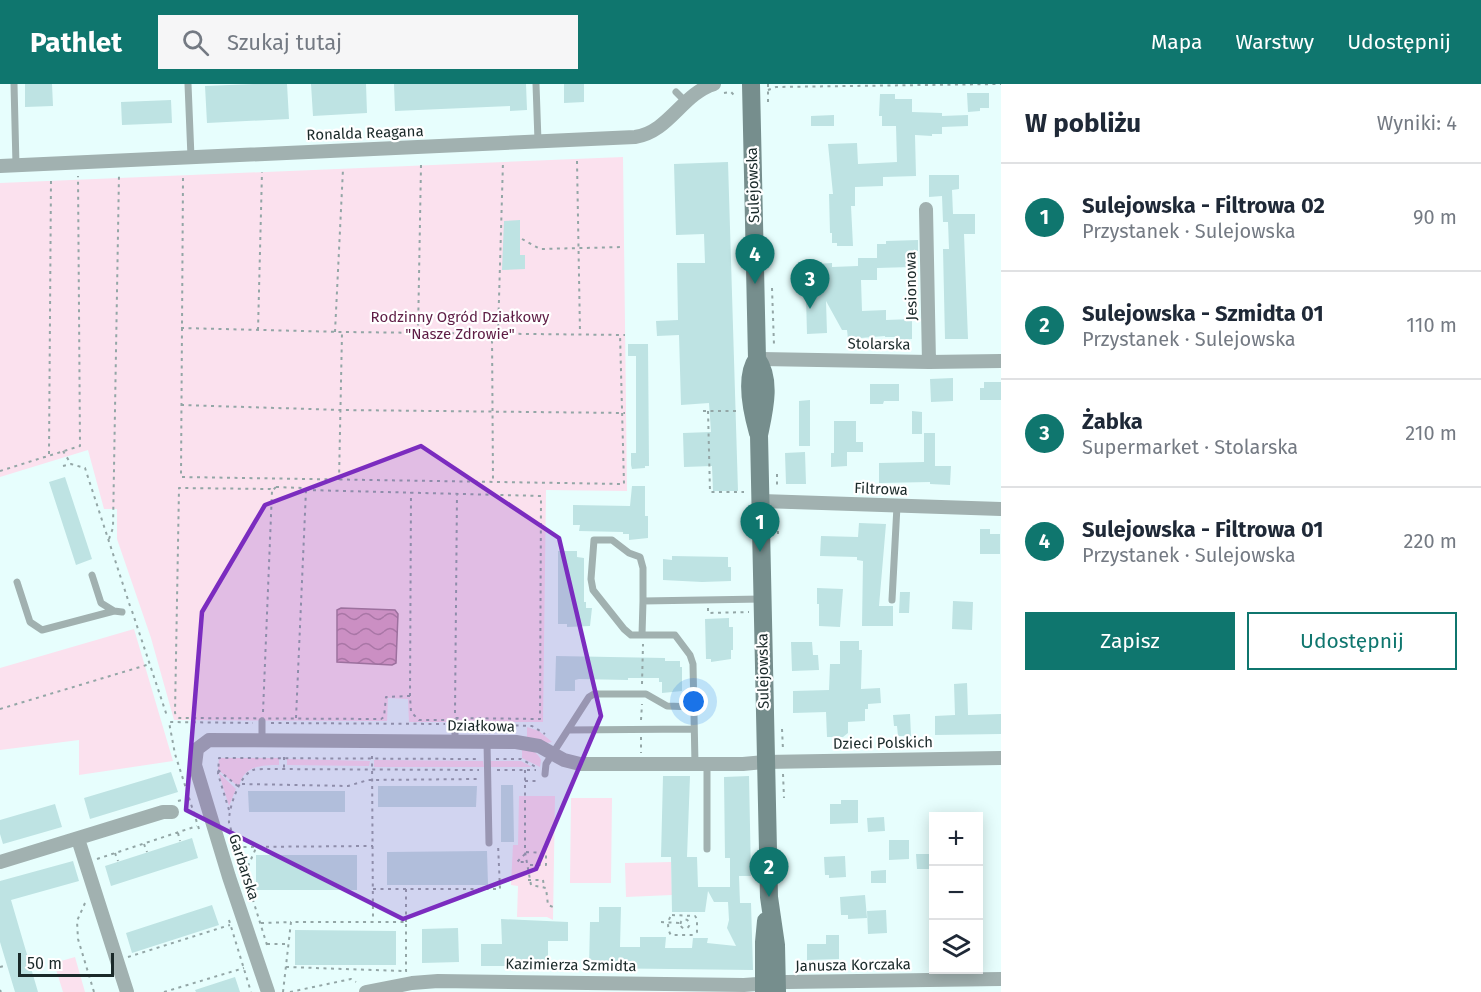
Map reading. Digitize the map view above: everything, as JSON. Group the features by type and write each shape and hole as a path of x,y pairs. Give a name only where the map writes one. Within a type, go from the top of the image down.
{"main road":[{"name":"Sulejowska","path":"751,84 757,359 751,368 751,408 759,435 754,497 755,599 765,762 769,908 776,945 770,988"}],"street":[{"name":"Ronalda Reagana","path":"0,165 640,136 659,128 681,97 714,84"},
{"name":"Jesionowa","path":"926,209 929,362"},
{"name":"Stolarska","path":"757,359 1001,361"},
{"name":"Filtrowa","path":"754,497 897,506 1001,509"},
{"name":"Działkowa","path":"196,752 201,744 209,740 487,742 529,744 556,749 564,760 580,764 765,762"},
{"name":"Garbarska","path":"196,752 199,778 268,992"},
{"name":"Dzieci Polskich","path":"765,762 1001,758"},
{"path":"0,862 163,812 172,812"},
{"path":"78,839 127,992"},
{"name":"Janusza Korczaka","path":"770,988 1001,979"},
{"name":"Kazimierza Szmidta","path":"366,992 421,981 499,986 770,988"}],"lane":[{"path":"14,84 16,165"},
{"path":"188,84 191,157"},
{"path":"536,84 538,142"},
{"path":"892,600 897,506"},
{"path":"642,635 643,568 640,557 612,540 594,540 591,579 594,590 627,632 631,635 642,635 673,635 677,637 692,661 694,729 701,764 707,849"},
{"path":"17,582 30,622 42,630 118,611 101,603 92,575"},
{"path":"643,601 755,599"},
{"path":"545,774 546,764 589,697 594,694 642,694 649,695 661,704 694,707"},
{"path":"262,721 262,740"},
{"path":"455,721 455,742"},
{"path":"568,730 694,729"},
{"path":"487,742 489,843"}],"path":[{"path":"768,90 776,87 1001,84"},
{"path":"731,92 736,100"},
{"path":"577,161 580,334"},
{"path":"0,471 80,446 77,162"},
{"path":"498,333 503,162"},
{"path":"418,333 421,165"},
{"path":"109,539 113,528 119,169"},
{"path":"335,332 343,169"},
{"path":"49,455 51,172"},
{"path":"258,330 262,172"},
{"path":"183,178 181,477 624,484 624,413 620,334"},
{"path":"522,238 540,249 624,247"},
{"path":"181,328 625,335"},
{"path":"339,480 342,332"},
{"path":"492,333 493,482"},
{"path":"181,405 340,410 624,413"},
{"path":"703,411 736,411"},
{"path":"708,411 710,492 754,497"},
{"path":"63,451 71,464"},
{"path":"63,466 71,464 85,468 167,716"},
{"path":"272,491 270,489 179,488 175,713 179,718 262,721 381,719 384,717 386,697 410,696"},
{"path":"169,722 540,719 541,496 306,490 303,488 276,488 272,491"},
{"path":"296,719 306,490"},
{"path":"262,721 272,491"},
{"path":"411,492 411,712 419,720 532,726 556,749"},
{"path":"455,721 457,493"},
{"path":"708,600 708,613 749,612 755,599"},
{"path":"642,635 642,694"},
{"path":"0,709 150,664"},
{"path":"372,741 373,921"},
{"path":"284,757 284,769"},
{"path":"230,811 218,770 219,758 521,759 541,771 253,770 246,775 239,787 230,811 229,823 245,873 256,847"},
{"path":"218,770 239,787"},
{"path":"525,770 525,853 528,880 533,886 544,887"},
{"path":"241,783 348,786 372,780 487,779"},
{"path":"92,860 198,826"},
{"path":"178,833 180,841"},
{"path":"373,889 500,889 500,844 489,843"},
{"path":"144,844 147,852"},
{"path":"236,847 373,846"},
{"path":"115,853 118,861"},
{"path":"525,853 546,853 546,865 527,864 517,862 525,853"},
{"path":"528,880 543,880 547,890 548,906 553,907"},
{"path":"93,884 77,921 78,939 94,992"},
{"path":"406,889 406,971"},
{"path":"672,915 693,915 697,918 698,930 695,935 672,935 669,932 669,922 672,915"},
{"path":"661,922 686,920 689,924"},
{"path":"284,992 291,922"},
{"path":"261,923 406,922"},
{"path":"680,922 684,928 689,924 698,924"},
{"path":"123,959 230,925"},
{"path":"267,944 288,944"},
{"path":"0,967 7,965"},
{"path":"286,967 414,972"},
{"path":"164,992 244,968"},
{"path":"220,975 222,981"},
{"path":"187,985 189,992"}],"highlighted area":[{"path":"421,446 559,538 601,716 536,869 403,919 186,810 202,612 265,505"}],"green space":[{"name":"Rodzinny Ogród Działkowy \"Nasze Zdrowie\"","path":"623,157 627,491 546,490 543,722 409,722 408,699 388,698 387,721 174,720 151,638 117,539 117,509 104,509 88,450 0,477 0,183"},
{"path":"134,629 173,761 79,775 79,740 0,750 0,668"},
{"path":"527,727 539,731 552,742 546,743 527,737"},
{"path":"522,749 538,755 541,760 540,767 522,758"},
{"path":"219,758 279,758 279,765 254,768 244,775 239,787 218,770"},
{"path":"287,759 370,761 369,766 287,765"},
{"path":"374,760 483,761 484,767 374,767"},
{"path":"490,761 521,761 532,767 490,767"},
{"path":"219,774 236,789 229,806"},
{"path":"519,796 555,796 553,920 547,917 517,917 518,886 511,885 513,845 518,845"},
{"path":"571,798 612,798 611,883 570,883"},
{"path":"671,862 672,895 626,897 625,863"},
{"path":"75,957 85,992 63,992 54,963"}],"water":[{"path":"341,608 395,610 398,614 396,663 392,665 337,662 337,610"}],"building":[{"path":"25,84 52,84 53,106 25,107"},
{"path":"287,84 289,119 207,123 205,86"},
{"path":"311,84 366,84 367,113 313,116"},
{"path":"394,84 526,84 527,110 510,111 510,106 395,111"},
{"path":"564,84 584,84 584,102 564,103"},
{"path":"967,93 989,93 989,108 968,112"},
{"path":"880,94 895,94 895,99 912,99 912,112 942,113 942,116 968,115 968,126 942,127 942,134 932,134 932,136 915,135 916,176 883,177 883,186 855,187 855,206 851,206 853,246 837,246 837,243 832,243 832,233 830,233 829,194 833,194 828,144 857,143 858,164 897,162 896,126 882,126 882,116 879,116"},
{"path":"171,100 172,123 122,125 121,102"},
{"path":"834,115 834,126 811,126 811,116"},
{"path":"728,162 738,491 713,491 712,466 684,467 683,433 711,432 709,403 681,405 679,335 657,336 656,321 678,320 677,263 705,263 704,234 676,235 674,164"},
{"path":"929,175 959,175 959,189 952,190 953,214 975,214 975,234 964,234 968,339 945,339 943,249 949,249 948,222 943,222 942,196 929,197"},
{"path":"520,220 520,255 525,255 525,269 502,270 504,221"},
{"path":"918,240 918,251 913,251 911,267 877,268 877,280 861,280 862,311 886,310 886,320 912,319 912,339 897,340 896,337 885,336 848,339 847,330 842,330 826,301 827,333 807,334 806,297 814,297 814,264 832,263 832,267 858,266 858,258 877,258 877,244 886,244 886,241"},
{"path":"628,344 648,344 649,466 645,468 632,469 631,465 631,453 636,453 636,356 628,356"},
{"path":"953,378 953,401 931,402 930,379"},
{"path":"984,382 1001,382 1001,400 980,400 980,388 984,388"},
{"path":"870,384 899,384 899,401 870,404"},
{"path":"810,400 810,446 799,446 799,401"},
{"path":"912,411 922,412 922,434 912,434"},
{"path":"834,421 856,421 856,442 863,442 863,452 847,452 847,466 831,467 831,453 834,453"},
{"path":"924,433 935,433 935,466 951,466 950,485 930,484 930,482 879,483 879,463 924,462"},
{"path":"805,452 806,484 786,484 785,453"},
{"path":"65,477 92,559 76,565 49,482"},
{"path":"632,486 645,486 648,538 629,540 629,534 623,534 623,532 579,531 580,525 573,525 573,505 630,506"},
{"path":"859,523 886,524 879,606 893,606 893,626 862,626 863,561 857,560 857,557 820,556 821,536 858,537"},
{"path":"980,529 990,529 990,534 1000,534 1000,554 980,554"},
{"path":"558,551 577,551 577,557 584,558 584,602 586,602 586,608 592,608 590,626 567,627 567,624 558,624"},
{"path":"672,556 728,557 731,581 663,580 663,559 672,560"},
{"path":"817,588 843,589 840,627 819,626"},
{"path":"900,592 910,592 909,613 899,613"},
{"path":"953,601 973,602 972,630 952,629"},
{"path":"729,618 729,627 733,627 731,659 711,662 711,659 706,659 705,619"},
{"path":"840,641 859,641 859,650 862,650 861,689 880,688 881,703 868,704 868,709 865,709 865,721 848,722 848,733 843,737 827,737 826,712 793,713 793,691 829,690 830,664 840,664"},
{"path":"791,642 812,642 813,655 818,655 819,670 792,671"},
{"path":"556,656 665,658 665,661 680,661 682,691 662,693 662,682 659,682 659,678 628,678 628,680 579,679 575,680 575,691 555,691"},
{"path":"967,683 968,715 1001,714 1001,734 935,735 935,716 955,715 954,684"},
{"path":"910,714 911,736 898,736 893,715"},
{"path":"171,772 178,792 90,819 84,798"},
{"path":"663,776 690,776 687,857 697,857 698,887 730,887 730,858 725,858 724,777 749,776 751,876 739,876 740,903 751,903 753,970 589,968 590,922 599,922 599,907 621,907 620,947 640,947 640,937 666,937 665,948 692,948 693,938 708,938 707,943 736,946 727,928 728,902 714,902 708,891 705,912 672,912 671,857 661,857"},
{"path":"501,785 513,785 514,842 501,842"},
{"path":"378,786 477,786 476,807 378,807"},
{"path":"248,791 345,791 345,812 249,812"},
{"path":"841,800 858,800 858,823 830,824 830,804 841,804"},
{"path":"55,804 62,827 3,844 0,820"},
{"path":"884,817 885,831 868,832 867,818"},
{"path":"192,838 198,858 111,886 105,866"},
{"path":"889,840 909,840 909,859 889,860"},
{"path":"487,851 488,885 387,885 387,852"},
{"path":"916,854 929,854 929,869 917,869"},
{"path":"256,855 357,855 357,890 256,890"},
{"path":"845,856 846,877 829,878 829,875 825,875 824,857"},
{"path":"73,861 79,881 11,900 38,992 15,992 0,942 0,881"},
{"path":"886,870 886,883 871,883 871,871"},
{"path":"865,895 867,918 848,919 848,915 841,915 840,897"},
{"path":"212,905 219,925 132,953 126,933"},
{"path":"886,910 887,933 868,934 867,911"},
{"path":"501,919 568,922 568,941 548,941 548,966 481,966 481,944 502,944"},
{"path":"458,928 459,962 422,963 422,929"},
{"path":"295,930 396,931 396,965 295,965"},
{"path":"826,935 839,935 839,959 807,960 807,944 826,944"},
{"path":"235,977 240,992 196,992 195,990"}],"place":[{"name":"Sulejowska - Filtrowa 01","path":"755,284"},
{"name":"Żabka","path":"810,309"},
{"name":"Sulejowska - Filtrowa 02","path":"760,552"},
{"name":"Sulejowska - Szmidta 01","path":"769,897"}]}
